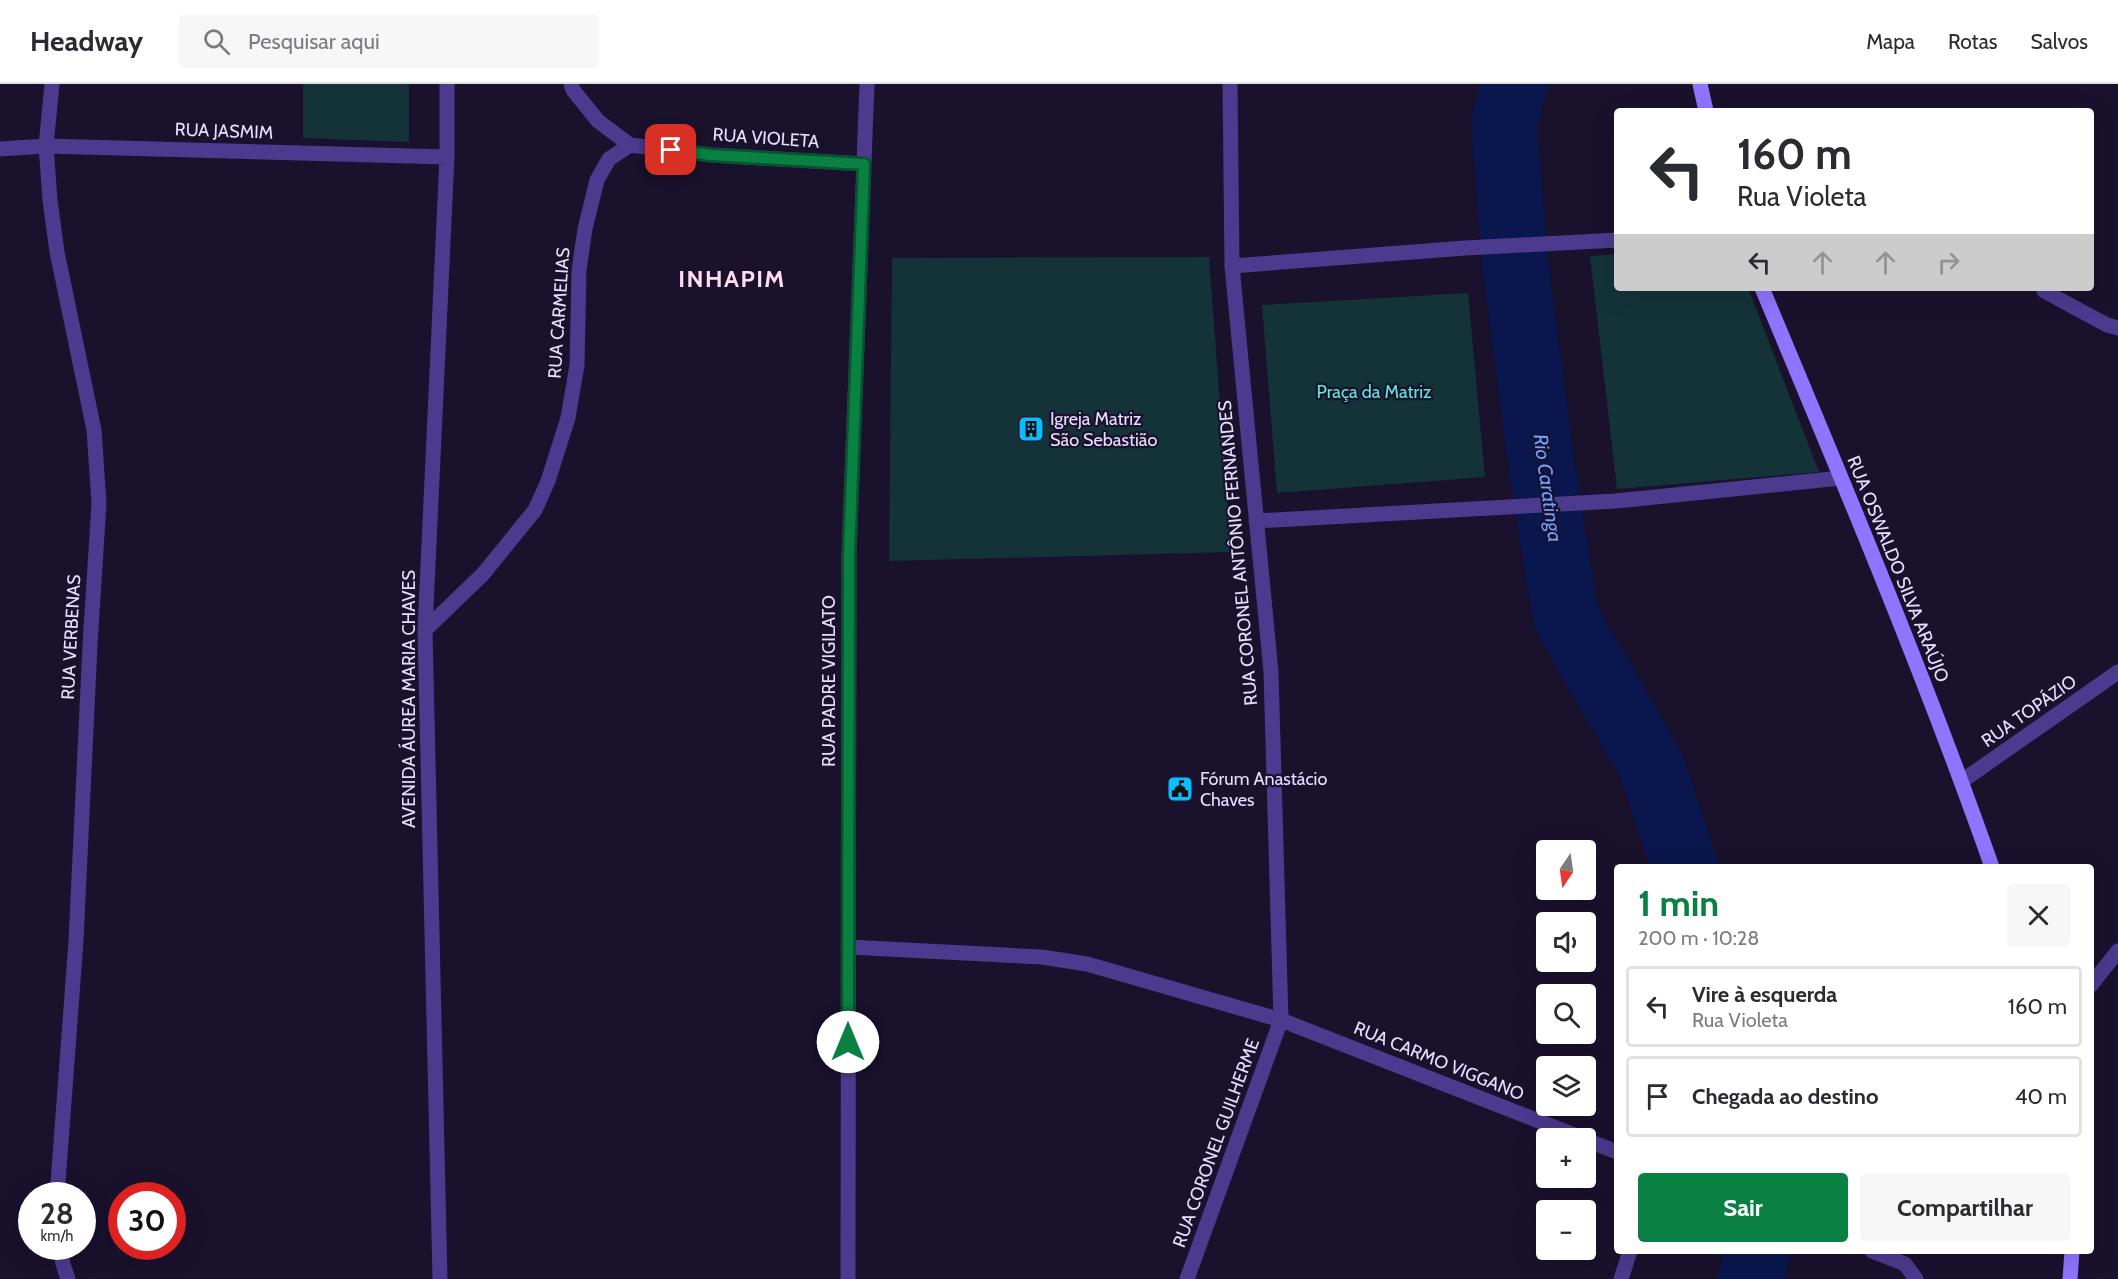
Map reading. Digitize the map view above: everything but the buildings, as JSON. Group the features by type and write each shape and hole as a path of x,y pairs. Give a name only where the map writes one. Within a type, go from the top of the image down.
{"main road":[{"path":"1700,84 1705,108"},
{"name":"RUA OSWALDO SILVA ARAÚJO","path":"1763,291 1962,781 1991,864"},
{"path":"2070,1279 2072,1254"}],"street":[{"name":"RUA VERBENAS","path":"52,84 46,146 50,200 57,252 94,430 99,503 76,941 58,1182"},
{"name":"AVENIDA ÁUREA MARIA CHAVES","path":"440,1279 425,630 447,157 447,84"},
{"path":"571,84 573,90 598,121 630,146"},
{"name":"RUA PADRE VIGILATO","path":"849,1279 849,554 867,84"},
{"name":"RUA CORONEL ANTÔNIO FERNANDES","path":"1230,84 1232,266 1271,672 1281,1020"},
{"name":"RUA JASMIM","path":"0,149 46,146 447,157"},
{"name":"RUA VIOLETA","path":"630,146 711,155 864,164"},
{"name":"RUA CARMELIAS","path":"425,630 483,574 535,510 548,481 568,418 577,366 579,270 592,200 597,180 609,159 630,146"},
{"path":"1232,266 1466,248 1614,240"},
{"path":"2044,291 2107,325 2118,328"},
{"path":"1256,521 1616,501 1841,478"},
{"name":"RUA TOPÁZIO","path":"1962,781 2118,672"},
{"name":"RUA CARMO VIGGANO","path":"848,947 1042,957 1087,964 1281,1020 1556,1128"},
{"path":"2094,981 2118,951"},
{"name":"RUA CORONEL GUILHERME","path":"1187,1279 1281,1020"},
{"name":"RUA CARMO VIGGANO","path":"1596,1144 1614,1151"},
{"path":"1621,1279 1629,1254"},
{"path":"1891,1254 1910,1257 1916,1279"},
{"path":"62,1260 68,1279"}],"green space":[{"path":"303,84 409,84 409,142 303,138"},
{"path":"1614,254 1614,291 1749,291 1819,472 1617,489 1590,256"},
{"path":"1209,257 1231,552 889,561 892,258"},
{"name":"Praça da Matriz","path":"1468,293 1485,477 1277,493 1262,305"}],"waterway":[{"name":"Rio Caratinga","path":"1514,84 1504,125 1515,263 1543,476 1566,618 1652,767 1684,864"},
{"name":"Rio Caratinga","path":"1751,1279 1756,1254"}],"place":[{"name":"Igreja Matriz São Sebastião","path":"1031,429"},
{"name":"Fórum Anastácio Chaves","path":"1180,789"}],"district":[{"name":"INHAPIM","path":"732,278"}],"route":[{"path":"671,150 711,155 864,164 849,554 848,1042"}]}
